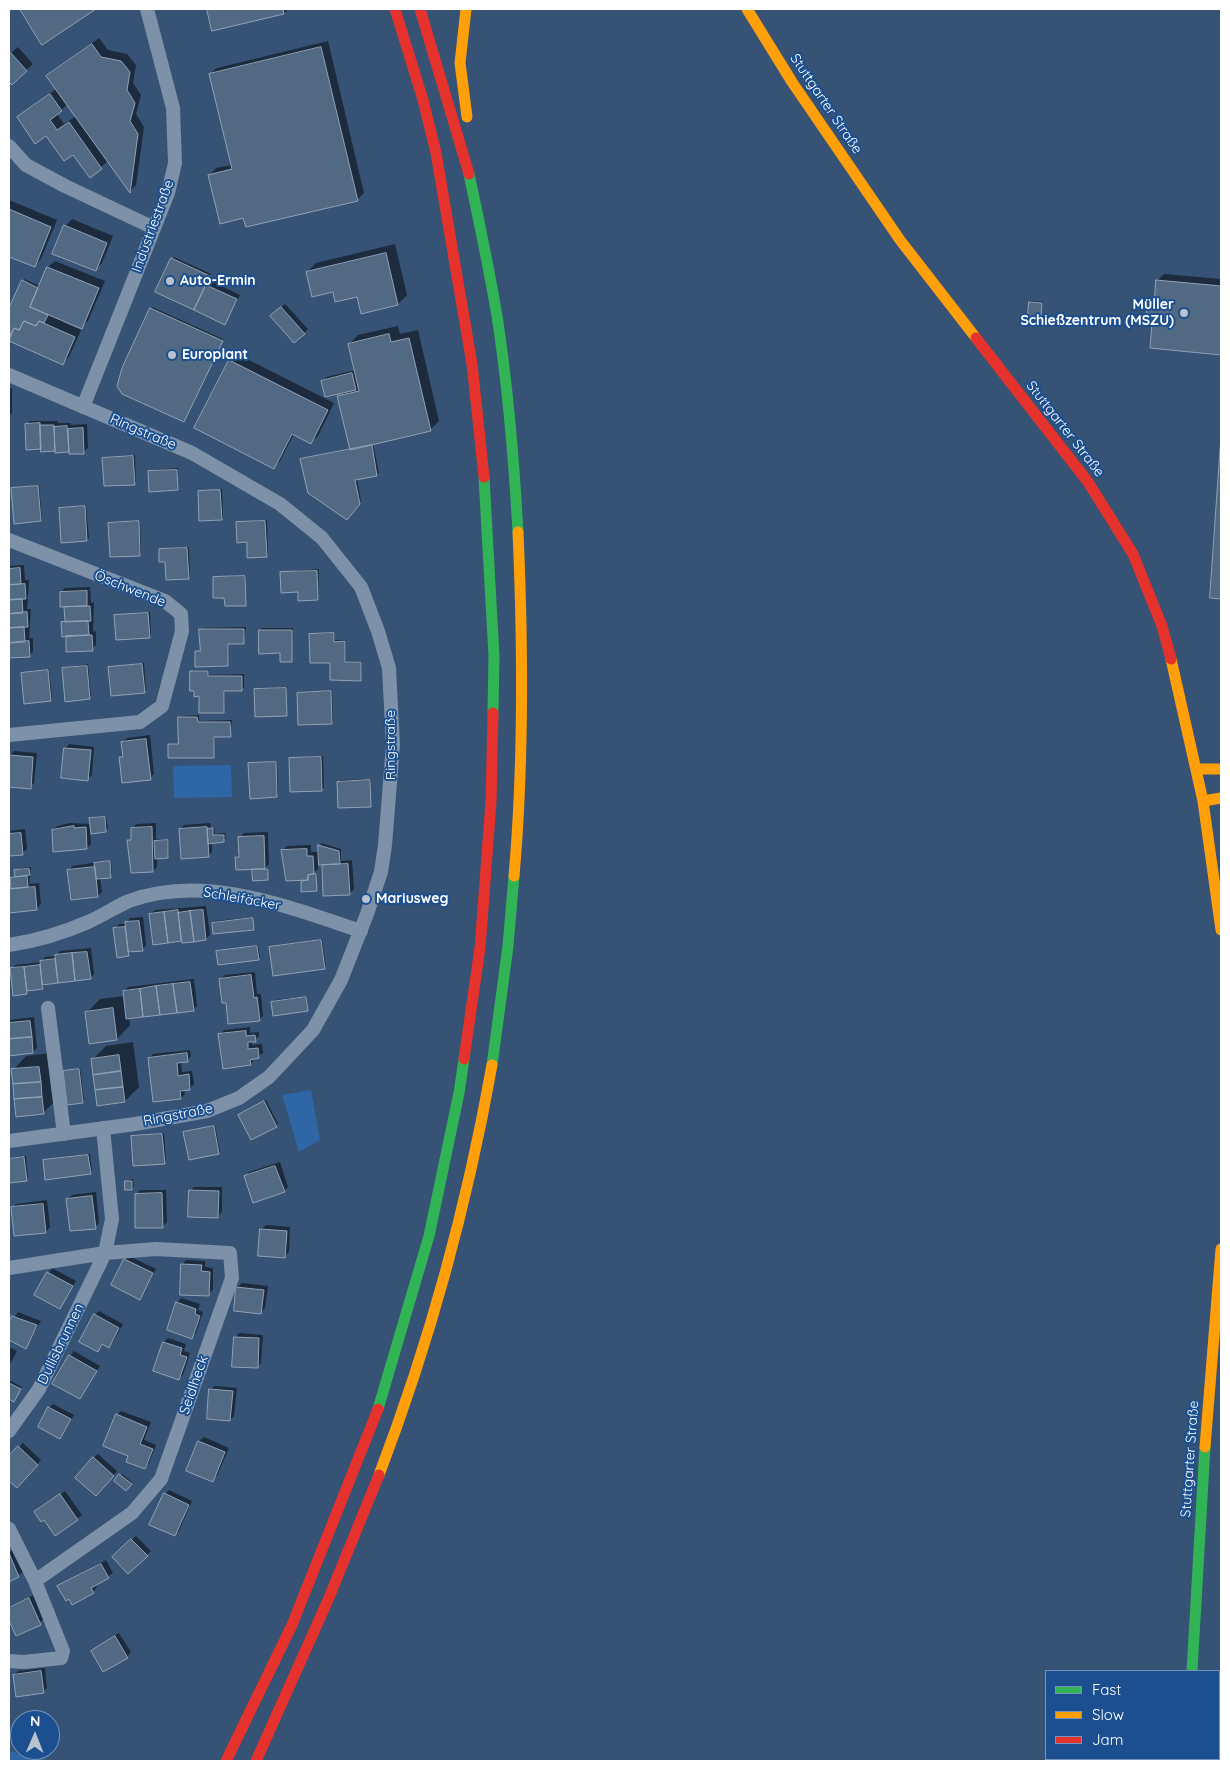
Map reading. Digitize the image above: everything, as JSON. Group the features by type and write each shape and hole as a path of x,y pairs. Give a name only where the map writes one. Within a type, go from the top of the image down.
{"main road":[{"path":"226,1761 302,1601 388,1383 440,1196 468,1033 486,891 491,807 494,632 489,516 479,414 464,298 427,113 395,9"},
{"path":"256,1761 359,1530 412,1385 433,1320 465,1203 497,1035 521,807 523,630 513,453 503,366 491,285 466,162 420,9"},
{"path":"466,9 460,58 462,95 468,121 466,162"},
{"name":"Stuttgarter Straße","path":"747,9 792,82 900,240 1088,482 1134,554 1162,626 1196,769 1203,801 1221,930"},
{"path":"1196,769 1221,769"},
{"path":"1203,801 1221,798"},
{"path":"1215,884 1221,864"},
{"name":"Stuttgarter Straße","path":"1192,1670 1203,1465 1221,1249"}],"street":[{"name":"Industriestraße","path":"83,407 168,192 175,163 172,108 147,9"},
{"path":"9,146 26,165 154,228"},
{"name":"Ringstraße","path":"9,375 192,453 280,504 322,538 361,587 389,668 393,745 389,818 382,866 361,931 341,980 313,1030 270,1077 239,1098 207,1111 64,1134 9,1140"},
{"name":"Öschwende","path":"9,540 165,601 181,614 182,631 162,706 140,722 9,735"},
{"name":"Schleifäcker","path":"9,945 34,942 70,929 129,901 165,892 184,891 214,892 260,900 361,931"},
{"path":"48,1008 64,1134"},
{"name":"Dullisbrunnen","path":"9,1431 39,1389 106,1253 112,1219 103,1128"},
{"name":"Seidlheck","path":"34,1581 132,1513 161,1479 232,1278 230,1253 156,1249 106,1253"},
{"path":"9,1268 106,1253"},
{"path":"9,1530 34,1581 63,1651 61,1658 24,1662 9,1661"}],"shaded area":[{"path":"231,765 232,797 174,798 173,766"},
{"path":"311,1090 320,1140 299,1152 282,1095"},
{"path":"9,1751 10,1760 51,1761 9,1761"}],"building":[{"path":"20,9 96,9 42,45"},
{"path":"207,9 283,9 284,14 212,31"},
{"path":"92,44 101,57 121,61 130,72 127,90 135,103 130,121 138,134 130,193 46,76"},
{"path":"321,47 358,201 246,227 243,218 220,224 208,175 232,169 209,74"},
{"path":"11,53 27,71 12,85 9,82 9,54"},
{"path":"50,94 62,111 50,120 57,130 69,122 102,169 90,178 73,155 64,161 46,136 35,144 17,117"},
{"path":"9,209 51,227 35,267 9,257"},
{"path":"64,225 107,243 96,271 52,254"},
{"path":"386,253 398,305 361,314 357,297 335,302 333,292 312,297 306,272"},
{"path":"171,258 210,276 194,310 155,292"},
{"path":"47,267 99,288 82,329 30,307"},
{"path":"22,280 38,288 30,307 48,315 44,323 39,321 36,326 24,321 19,330 14,328 10,336 9,308"},
{"name":"Müller Schießzentrum (MSZU)","path":"1156,280 1221,286 1221,355 1150,348 1152,322 1146,322 1147,304 1154,304"},
{"path":"206,285 237,299 225,325 194,310"},
{"path":"1029,302 1042,303 1041,317 1028,316"},
{"path":"281,307 305,334 294,343 270,316"},
{"name":"Europlant","path":"150,308 223,341 184,422 122,394 117,386 122,368"},
{"path":"24,321 36,326 39,321 75,337 63,365 9,341 14,328 19,330"},
{"path":"389,334 391,342 409,338 431,431 350,450 337,396 359,391 348,344"},
{"path":"229,360 328,410 311,444 292,434 274,469 194,428"},
{"path":"352,373 356,390 325,397 321,381"},
{"path":"40,423 41,449 26,450 25,424"},
{"path":"40,425 54,425 55,451 41,452"},
{"path":"67,426 69,452 55,453 54,427"},
{"path":"83,428 84,454 69,454 68,429"},
{"path":"1221,436 1221,599 1210,598"},
{"path":"372,445 377,476 355,480 360,504 347,520 308,493 300,459"},
{"path":"133,456 135,485 104,486 102,458"},
{"path":"177,470 178,490 149,492 148,471"},
{"path":"38,486 41,521 14,524 11,488"},
{"path":"220,490 222,520 199,521 198,491"},
{"path":"85,506 87,541 61,543 59,508"},
{"path":"139,521 140,556 110,557 108,523"},
{"path":"265,521 267,557 247,558 247,542 237,543 236,522"},
{"path":"187,548 189,579 166,580 165,562 159,562 159,549"},
{"path":"20,568 21,584 9,585 9,569"},
{"path":"317,571 318,600 298,601 298,592 281,593 280,572"},
{"path":"245,576 246,606 225,606 224,598 213,598 213,577"},
{"path":"25,584 26,599 9,600 9,585"},
{"path":"87,591 87,606 60,607 60,592"},
{"path":"22,599 23,613 9,614 9,600"},
{"path":"90,606 91,621 65,622 64,607"},
{"path":"27,612 28,627 9,628 9,614"},
{"path":"148,613 150,638 116,640 114,615"},
{"path":"88,621 89,635 62,637 61,622"},
{"path":"24,627 25,642 9,643 9,628"},
{"path":"199,629 244,629 244,644 228,644 228,666 195,667 195,651 200,651"},
{"path":"259,630 292,630 292,662 280,662 280,653 259,654"},
{"path":"334,633 334,642 345,641 345,662 361,662 361,681 330,680 330,663 310,663 309,634"},
{"path":"92,635 93,651 66,652 66,636"},
{"path":"29,641 30,657 9,658 9,643"},
{"path":"142,664 145,693 111,696 108,667"},
{"path":"87,666 90,699 65,702 62,668"},
{"path":"48,670 51,701 24,704 21,673"},
{"path":"190,671 208,671 208,676 242,676 242,691 224,691 224,713 199,713 199,696 194,697 194,691 190,691"},
{"path":"286,688 287,716 255,717 254,689"},
{"path":"331,691 332,724 298,725 297,693"},
{"path":"178,717 197,717 198,722 230,722 231,737 214,737 214,758 168,758 168,744 178,744"},
{"path":"146,739 151,780 122,783 119,757 123,757 121,742"},
{"path":"64,748 91,750 88,781 61,778"},
{"path":"9,755 33,757 31,789 9,787"},
{"path":"321,757 322,791 290,792 289,758"},
{"path":"276,762 277,797 250,799 248,763"},
{"path":"370,780 371,807 338,808 337,782"},
{"path":"105,817 106,832 91,834 89,818"},
{"path":"74,826 74,828 86,827 87,849 53,852 52,830"},
{"path":"152,827 153,872 131,873 127,840 131,840 131,828"},
{"path":"207,827 209,857 181,859 179,829"},
{"path":"213,828 213,835 224,835 224,842 208,844 207,829"},
{"path":"21,833 23,855 9,856 9,834"},
{"path":"264,836 265,869 236,870 235,857 239,857 238,837"},
{"path":"168,840 168,858 155,859 154,841"},
{"path":"318,845 339,851 340,864 319,865"},
{"path":"307,849 307,856 313,856 314,874 308,875 308,880 286,881 281,850"},
{"path":"110,861 111,878 96,879 94,863"},
{"path":"348,864 350,895 323,896 322,865"},
{"path":"95,867 98,897 71,900 67,870"},
{"path":"29,869 30,875 15,877 14,870"},
{"path":"252,869 268,869 268,880 253,881"},
{"path":"316,874 317,891 301,892 301,881 308,880 308,875"},
{"path":"27,876 28,887 11,889 10,878"},
{"path":"35,887 37,910 9,913 9,889"},
{"path":"178,910 181,941 168,943 164,912"},
{"path":"203,910 206,940 194,942 190,911"},
{"path":"190,911 194,942 182,943 178,913"},
{"path":"164,912 168,943 153,945 149,914"},
{"path":"253,918 254,930 213,934 212,923"},
{"path":"139,921 143,951 128,952 125,922"},
{"path":"125,927 129,956 117,958 113,928"},
{"path":"321,940 325,969 273,976 269,947"},
{"path":"257,946 259,960 218,965 216,951"},
{"path":"87,952 91,979 75,981 72,953"},
{"path":"72,953 75,981 58,983 55,955"},
{"path":"55,959 58,983 42,985 40,961"},
{"path":"40,965 43,989 27,991 24,967"},
{"path":"24,967 27,994 13,996 10,968"},
{"path":"251,975 254,998 257,997 260,1021 228,1024 226,1003 222,1003 219,979"},
{"path":"190,982 194,1011 177,1013 173,984"},
{"path":"173,984 177,1013 160,1015 156,986"},
{"path":"156,986 160,1015 143,1017 140,989"},
{"path":"140,989 143,1017 126,1019 123,991"},
{"path":"306,997 308,1011 273,1016 271,1002"},
{"path":"113,1008 117,1040 89,1044 85,1012"},
{"path":"30,1021 32,1037 9,1039 9,1023"},
{"path":"246,1031 246,1036 255,1035 256,1042 248,1042 248,1049 258,1048 259,1058 250,1060 251,1065 223,1069 218,1034"},
{"path":"32,1037 33,1053 9,1056 9,1039"},
{"path":"187,1053 188,1062 177,1063 178,1076 189,1074 190,1090 180,1091 181,1099 153,1102 148,1058"},
{"path":"119,1055 121,1071 93,1075 91,1059"},
{"path":"39,1067 41,1082 13,1084 11,1069"},
{"path":"79,1069 83,1103 67,1105 63,1071"},
{"path":"121,1071 123,1087 95,1090 93,1075"},
{"path":"41,1082 42,1097 14,1099 13,1084"},
{"path":"123,1087 125,1102 97,1106 95,1090"},
{"path":"42,1097 44,1114 16,1117 14,1099"},
{"path":"264,1101 277,1127 251,1140 238,1115"},
{"path":"214,1126 219,1154 189,1160 183,1132"},
{"path":"162,1134 165,1164 133,1166 131,1136"},
{"path":"88,1155 91,1174 45,1180 43,1160"},
{"path":"24,1157 27,1181 9,1183 9,1159"},
{"path":"275,1166 285,1192 253,1203 244,1176"},
{"path":"125,1181 132,1181 132,1190 125,1190"},
{"path":"189,1190 219,1191 218,1218 188,1217"},
{"path":"162,1193 163,1228 135,1228 135,1194"},
{"path":"92,1196 96,1229 70,1231 66,1199"},
{"path":"43,1204 46,1233 14,1236 11,1207"},
{"path":"260,1229 287,1231 285,1258 258,1256"},
{"path":"124,1259 153,1273 140,1300 111,1285"},
{"path":"181,1264 202,1265 201,1271 210,1272 209,1296 180,1295"},
{"path":"47,1272 73,1286 60,1309 34,1295"},
{"path":"236,1287 264,1290 261,1314 234,1311"},
{"path":"176,1302 196,1309 195,1314 200,1316 192,1339 167,1330"},
{"path":"94,1314 119,1328 109,1348 102,1344 98,1352 79,1342"},
{"path":"12,1316 37,1325 26,1349 9,1340 9,1323"},
{"path":"234,1337 259,1338 258,1368 232,1367"},
{"path":"163,1342 182,1348 180,1355 187,1357 179,1380 153,1371"},
{"path":"69,1355 97,1371 80,1399 52,1384"},
{"path":"9,1383 21,1389 14,1402 9,1399"},
{"path":"209,1389 233,1391 230,1421 207,1419"},
{"path":"48,1407 71,1419 60,1439 38,1427"},
{"path":"116,1414 147,1427 140,1444 153,1449 145,1469 126,1462 128,1456 103,1446"},
{"path":"198,1441 225,1452 213,1482 186,1471"},
{"path":"18,1446 38,1465 17,1488 9,1481 9,1456"},
{"path":"93,1457 114,1476 96,1496 75,1478"},
{"path":"119,1474 132,1484 126,1491 114,1481"},
{"path":"164,1493 189,1505 175,1536 149,1525"},
{"path":"60,1494 78,1520 55,1536 44,1520 41,1522 34,1512"},
{"path":"131,1539 148,1556 128,1574 112,1557"},
{"path":"9,1553 19,1577 9,1582"},
{"path":"101,1564 109,1578 91,1588 94,1593 72,1605 69,1599 66,1601 57,1586"},
{"path":"29,1598 41,1625 16,1636 9,1621 9,1608"},
{"path":"115,1636 128,1658 103,1672 91,1651"},
{"path":"41,1671 44,1693 16,1697 13,1675"}],"traffic: fast":[{"path":"469,174 491,280 501,343 515,478 518,532"},
{"path":"484,477 494,656 493,713"},
{"path":"492,1065 508,946 514,876"},
{"path":"378,1409 429,1236 459,1093 464,1059"},
{"path":"1192,1670 1205,1447"}],"traffic: slow":[{"path":"466,9 460,63 467,117"},
{"path":"747,9 792,82 900,240 976,338"},
{"path":"514,876 520,790 522,704 518,532"},
{"path":"1171,659 1203,801 1221,930"},
{"path":"1196,769 1221,769"},
{"path":"1203,801 1221,798"},
{"path":"379,1475 431,1324 459,1221 492,1065"},
{"path":"1205,1447 1221,1249"}],"traffic: jam":[{"path":"395,9 423,100 436,153 472,364 484,477"},
{"path":"420,9 469,174"},
{"path":"976,338 1088,482 1133,554 1162,626 1171,659"},
{"path":"464,1059 480,948 491,802 493,713"},
{"path":"226,1761 292,1625 378,1409"},
{"path":"256,1761 328,1600 379,1475"}],"place":[{"name":"Auto-Ermin","path":"170,281"},
{"name":"Müller Schießzentrum (MSZU)","path":"1184,313"},
{"name":"Europlant","path":"172,355"},
{"name":"Mariusweg","path":"366,899"}]}
